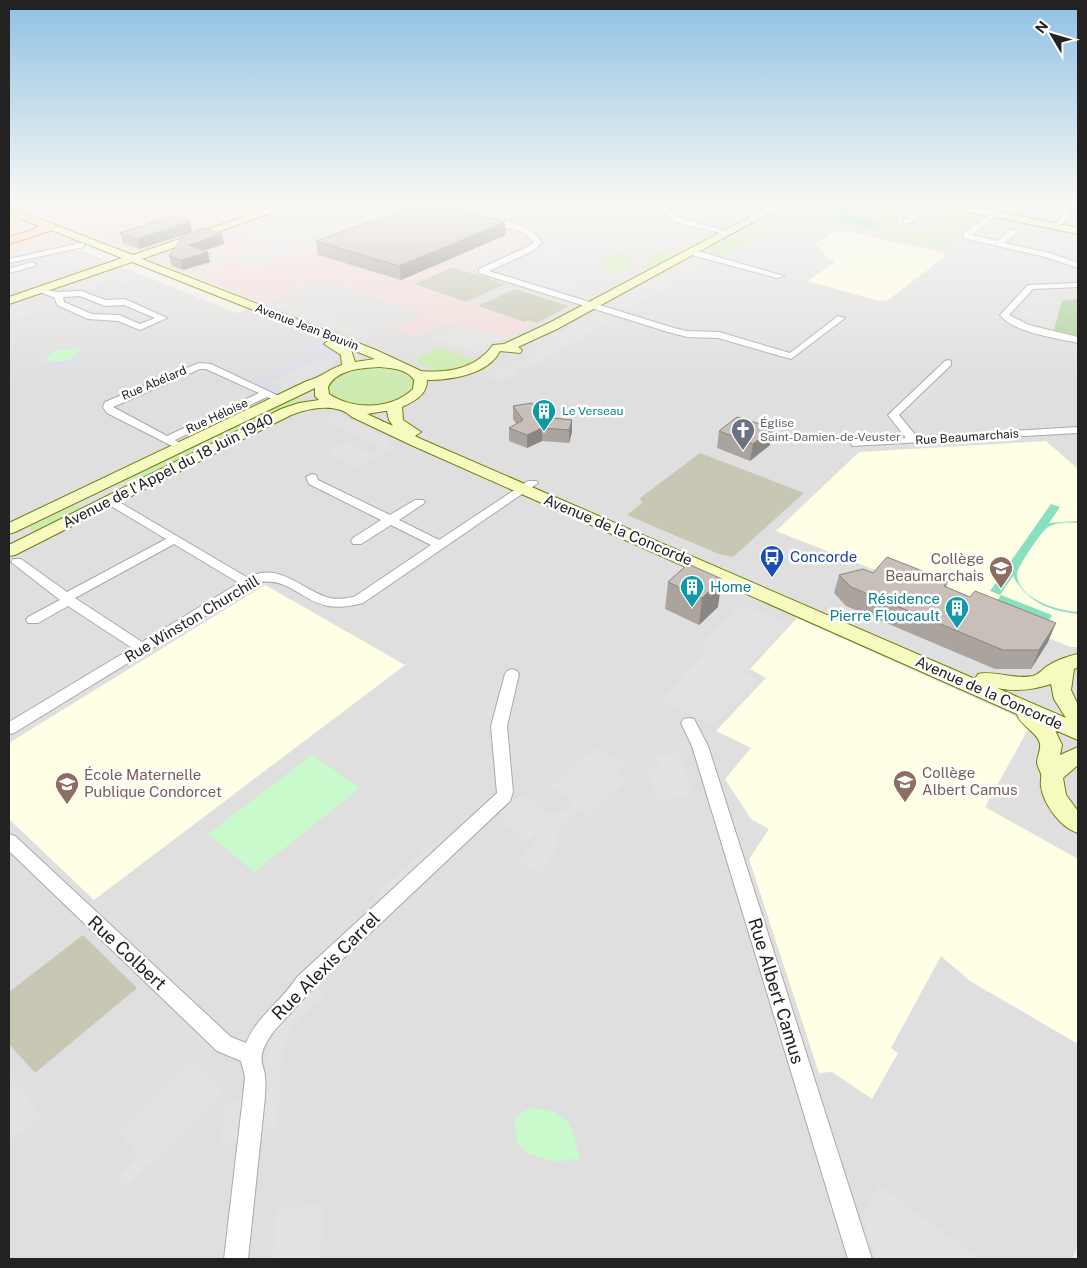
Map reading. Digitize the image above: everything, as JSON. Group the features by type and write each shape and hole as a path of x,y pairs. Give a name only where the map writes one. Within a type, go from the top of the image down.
{"street":[{"path":"9,301 113,263"},
{"name":"Avenue Jean Bouvin","path":"138,263 342,349 348,354 349,367"},
{"name":"Avenue Jean Bouvin","path":"139,263 372,353 417,375"},
{"path":"499,263 482,271 671,330 687,334 719,335 791,356 841,318"},
{"path":"403,401 420,387 417,375 442,376 456,374 505,352 670,263"},
{"path":"732,263 780,276"},
{"path":"9,271 33,264"},
{"path":"1078,285 1031,288 1005,312 1005,318 1018,324 1078,340"},
{"path":"43,290 59,297 60,303 91,317 119,318 140,327 163,318 125,302 105,303 81,293 55,295"},
{"path":"393,364 364,364 338,371 322,382 320,389 322,396 330,403 352,409 374,409 403,401 454,382 505,352"},
{"path":"914,440 893,415 948,363"},
{"name":"Rue Abélard","path":"174,443 111,411 108,407 109,404 182,371 199,366 208,366 273,396"},
{"name":"Avenue de l'Appel du 18 Juin 1940","path":"9,529 91,490 174,443 273,396 322,382"},
{"name":"Avenue de la Concorde","path":"403,401 394,416 396,421 403,427 527,486 1078,732"},
{"name":"Avenue de l'Appel du 18 Juin 1940","path":"12,552 286,412 306,406 330,403"},
{"name":"Avenue de la Concorde","path":"352,409 357,414 416,442 527,486 985,679 1078,724"},
{"name":"Rue Beaumarchais","path":"856,444 1078,430"},
{"path":"312,477 313,482 440,545"},
{"name":"Rue Winston Churchill","path":"9,729 257,578 275,575 322,600 339,604 358,600 527,486"},
{"path":"91,490 248,583"},
{"path":"357,541 419,502"},
{"path":"32,620 175,539"},
{"path":"12,552 88,614 97,617 142,648"},
{"path":"985,679 1010,684 1031,684 1045,679 1054,670 1072,663"},
{"path":"1072,663 1060,688 1068,706 1078,718"},
{"name":"Rue Alexis Carrel","path":"251,1056 261,1033 273,1017 300,992 304,983 504,796 499,726 512,674"},
{"path":"1016,705 1037,722 1047,735 1051,745 1048,764 1052,774 1052,787 1056,798 1068,815 1078,824"},
{"name":"Rue Albert Camus","path":"689,723 700,746 860,1259"},
{"path":"1052,774 1062,769 1065,763 1078,755"},
{"name":"Rue Colbert","path":"9,841 224,1044 251,1056"},
{"path":"236,1259 254,1097 255,1078 251,1056"}],"shaded area":[{"path":"9,263 112,263 237,313 322,279 425,314 416,336 451,320 506,339 533,325 414,284 464,263 1078,263 1078,1245 1072,1259 9,1259"},
{"path":"160,263 464,263 415,285 533,325 506,339 451,320 416,336 394,329 424,314 322,279 261,303"},
{"path":"202,263 228,263 198,274 188,270 203,264"},
{"path":"240,263 265,263 252,268"},
{"path":"684,263 709,264 629,308 613,302"},
{"path":"833,263 937,263 888,300 879,301 807,281"},
{"path":"505,266 555,281 559,280 577,285 574,287 580,289 584,287 597,291 594,293 598,295 588,300 496,270"},
{"path":"453,267 505,284 466,302 414,284"},
{"path":"105,272 115,276 120,275 134,281 122,285 109,280 75,292 61,288"},
{"path":"515,289 569,306 537,323 528,320 525,322 478,306"},
{"path":"1038,295 1059,301 1049,327 1028,323 1032,317 1019,314"},
{"path":"85,296 108,307 89,313 69,304 72,303 69,301"},
{"path":"294,301 326,313 322,315 330,314 370,329 362,333 366,335 359,338 275,306"},
{"path":"23,302 37,311 9,321 9,306"},
{"path":"597,313 614,318 530,368 525,366 515,369 519,372 501,382 484,375 502,365 506,367 525,359 538,350 534,348"},
{"path":"463,324 502,338 474,353 433,338"},
{"path":"300,343 311,346 312,344 324,345 343,354 342,362 285,393 276,394 249,380 311,352 296,345","holes":["315,358 324,362 328,360 337,364 286,389 279,388 268,381 272,378 276,380 288,374 284,372 291,373 301,368 298,366 302,364 306,366 316,361 313,360"]},
{"path":"85,351 84,354 95,356 59,370 55,368 56,365 43,365 44,362 66,361 75,357 78,352"},
{"path":"319,360 333,367 286,389 271,382"},
{"path":"937,379 945,382 911,414 902,411"},
{"path":"334,414 391,439 386,443 395,447 359,468 327,453 346,442 370,453 381,447 322,420"},
{"name":"Collège Beaumarchais","path":"1046,441 1078,469 1078,647 1071,647 776,531 859,452"},
{"path":"700,453 804,493 733,557 719,554 627,515 642,503 640,498"},
{"path":"265,585 405,665 94,900 9,819 9,743"},
{"path":"742,604 787,624 743,671 756,679 713,725 665,702 664,696 702,657 704,640"},
{"path":"797,618 1013,715 1029,728 985,807 1078,859 1078,1044 970,981 941,956 891,1048 898,1053 872,1099 832,1072 819,1073 749,859 769,829 751,819 725,779 751,748 716,731 766,678 750,669"},
{"path":"597,747 625,765 617,773 628,780 588,816 578,809 557,829 559,841 557,850 541,873 517,861 539,837 535,834 528,841 500,823 507,816 502,813 521,794 553,815 564,811 573,802 551,786"},
{"path":"680,753 693,796 656,800 647,768 659,767 656,755"},
{"path":"428,846 437,853 385,901 376,894"},
{"path":"83,935 137,988 35,1073 9,1044 9,992"},
{"path":"317,986 326,995 295,1023 286,1038 282,1058 277,1127 262,1128 267,1055 274,1034 285,1014"},
{"path":"192,1062 224,1093 126,1187 118,1176 139,1156 118,1132"},
{"path":"9,1076 42,1115 9,1142"},
{"path":"242,1101 238,1143 220,1145 225,1103"},
{"path":"879,1185 980,1259 877,1259 862,1217"},
{"path":"323,1203 321,1259 273,1259 276,1210"}],"green space":[{"path":"599,263 637,264 618,273 604,268"},
{"path":"644,263 658,263 655,265 645,265"},
{"path":"1078,299 1078,336 1054,330 1062,301"},
{"path":"440,347 474,360 446,371 440,371 417,363 419,357"},
{"path":"79,349 75,357 66,361 44,362 47,357 55,352"},
{"path":"378,366 397,369 410,376 414,385 403,398 376,406 366,407 346,404 327,394 333,379 345,371"},
{"path":"296,394 302,404 131,486 120,480"},
{"path":"71,503 83,510 37,533 25,525"},
{"path":"1051,504 1060,507 1049,523 1078,521 1078,523 1059,523 1051,525 1045,530 1030,549 1018,570 1019,583 1031,597 1040,602 1060,609 1078,612 1078,614 1048,608 1040,604 1032,599 1025,592 1013,576 1000,595 990,591"},
{"path":"1001,595 1052,615 1045,627 993,606"},
{"path":"312,755 360,788 254,872 208,834"},
{"path":"530,1108 543,1109 561,1115 571,1127 580,1158 556,1162 526,1153 517,1142 514,1118"}],"building":[{"path":"390,263 406,263 399,266"},
{"path":"532,403 545,417 572,420 569,430 542,428 527,435 509,428 523,420 513,406"},
{"path":"737,417 773,428 753,444 719,431"},
{"path":"887,557 948,581 944,586 970,597 975,591 1056,623 1039,650 1003,650 851,587 839,575 863,569 873,573"},
{"path":"688,564 722,579 702,598 668,582"}],"place":[{"name":"Le Verseau","path":"544,432"},
{"name":"Église Saint-Damien-de-Veuster","path":"743,451"},
{"name":"Concorde","path":"772,578"},
{"name":"Collège Beaumarchais","path":"1001,589"},
{"name":"Home","path":"692,608"},
{"name":"Résidence Pierre Floucault","path":"957,629"},
{"name":"Collège Albert Camus","path":"905,803"},
{"name":"École Maternelle Publique Condorcet","path":"67,805"}]}
